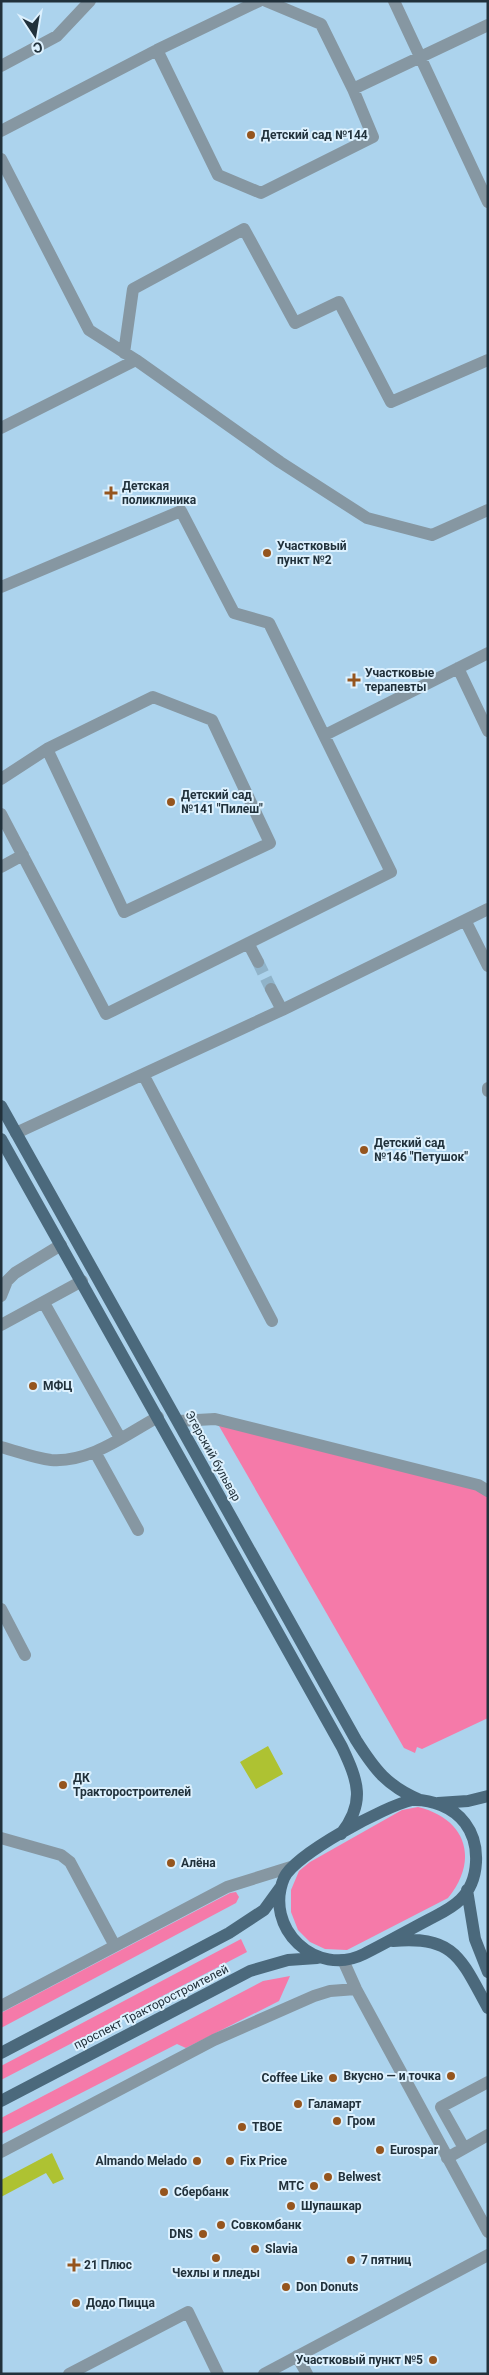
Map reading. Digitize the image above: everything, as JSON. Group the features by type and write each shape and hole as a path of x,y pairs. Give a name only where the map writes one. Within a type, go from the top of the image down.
{"main road":[{"name":"Эгерский бульвар","path":"1,1106 172,1409 273,1594 370,1762 392,1786 420,1800"},
{"path":"16,1134 2,1141 161,1422 349,1762 356,1782 358,1801 355,1812 341,1834"},
{"path":"61,1245 75,1237"},
{"path":"82,1281 96,1273"},
{"path":"161,1422 172,1409"},
{"path":"161,1422 178,1421"},
{"path":"1,2052 229,1933 264,1910 282,1886 291,1867 341,1834 394,1805 420,1800 436,1803 468,1801 488,1796"},
{"path":"282,1886 279,1902 288,1933 299,1946 319,1958 343,1960 361,1955 388,1942 453,1906 467,1890 474,1873 477,1858 470,1830 462,1818 436,1803"},
{"path":"474,1873 488,1854"},
{"path":"467,1890 475,1939 488,1972"},
{"path":"388,1942 424,1939 437,1943 449,1950 468,1971 488,2008"},
{"name":"проспект Тракторостроителей","path":"1,2101 250,1972 288,1960 319,1958"}],"street":[{"path":"1,66 57,36 90,1"},
{"path":"1,131 157,50 259,1"},
{"path":"157,50 218,175 261,194 373,138 353,89 321,24 266,1"},
{"path":"394,1 488,202"},
{"path":"353,89 488,24"},
{"path":"1,159 89,330 136,360 280,462 368,518 432,535 488,510"},
{"path":"124,353 133,289 244,229 295,323 339,302 391,402 488,360"},
{"path":"1,428 136,360"},
{"path":"1,587 181,511 234,613 269,623 391,872 106,1014 1,814"},
{"path":"325,735 488,653"},
{"path":"458,668 488,731"},
{"path":"1,779 21,768 47,749 153,696 212,720 270,843 124,912 47,749"},
{"path":"1,866 23,856"},
{"path":"16,1134 144,1076 488,909"},
{"path":"465,920 488,966"},
{"path":"248,943 258,962"},
{"path":"271,989 282,1010"},
{"path":"144,1076 272,1321"},
{"path":"1,1296 7,1281 14,1273 61,1245"},
{"path":"1,1325 82,1281"},
{"path":"44,1303 120,1438"},
{"path":"178,1421 216,1419 484,1485"},
{"path":"1,1447 50,1460 74,1458 95,1452 120,1438 161,1422"},
{"path":"95,1452 138,1530"},
{"path":"1,1609 25,1655"},
{"path":"1,1838 61,1856 70,1862 115,1946"},
{"path":"1,2006 227,1887 291,1867"},
{"path":"343,1960 356,1989 488,2232"},
{"path":"1,2152 214,2040 314,1996 330,1991 356,1989"},
{"path":"464,2148 441,2107 488,2082"},
{"path":"448,2158 488,2136"},
{"path":"264,2374 488,2255"},
{"path":"69,2374 188,2312 218,2374"},
{"path":"297,2356 307,2374"}],"shaded area":[{"path":"215,1419 488,1491 488,1718 422,1749 417,1747 415,1753 404,1748"},
{"path":"268,1746 283,1774 256,1789 240,1762"},
{"path":"418,1807 435,1813 448,1821 457,1831 463,1843 465,1856 463,1869 458,1884 448,1898 347,1950 325,1949 310,1942 298,1930 291,1912 291,1890 299,1871 310,1862 402,1810"},
{"path":"236,1892 239,1897 236,1903 1,2028 1,2013 230,1893"},
{"path":"241,1939 247,1952 1,2080 1,2066"},
{"path":"290,1976 279,2001 186,2048 177,2044 1,2134 1,2118 263,1981"},
{"path":"52,2153 64,2179 53,2184 46,2173 1,2197 1,2180"}],"tunnel":[{"path":"258,962 271,989"}],"place":[{"name":"Детский сад №144","path":"251,135"},
{"name":"Детская поликлиника","path":"111,493"},
{"name":"Участковый пункт №2","path":"267,553"},
{"name":"Участковые терапевты","path":"354,680"},
{"name":"Детский сад №141 \"Пилеш\"","path":"171,802"},
{"name":"Детский сад №146 \"Петушок\"","path":"364,1150"},
{"name":"МФЦ","path":"33,1386"},
{"name":"ДК Тракторостроителей","path":"63,1785"},
{"name":"Алёна","path":"171,1863"},
{"name":"Вкусно — и точка","path":"451,2076"},
{"name":"Coffee Like","path":"333,2078"},
{"name":"Галамарт","path":"298,2104"},
{"name":"Гром","path":"337,2121"},
{"name":"ТВОЕ","path":"242,2127"},
{"name":"Eurospar","path":"380,2150"},
{"name":"Almando Melado","path":"197,2161"},
{"name":"Fix Price","path":"230,2161"},
{"name":"Belwest","path":"328,2177"},
{"name":"МТС","path":"314,2186"},
{"name":"Сбербанк","path":"164,2192"},
{"name":"Шупашкар","path":"291,2206"},
{"name":"Совкомбанк","path":"221,2225"},
{"name":"DNS","path":"203,2234"},
{"name":"Slavia","path":"255,2249"},
{"name":"Чехлы и пледы","path":"216,2258"},
{"name":"7 пятниц","path":"351,2260"},
{"name":"21 Плюс","path":"74,2265"},
{"name":"Don Donuts","path":"286,2287"},
{"name":"Додо Пицца","path":"76,2303"},
{"name":"Участковый пункт №5","path":"433,2360"}]}
